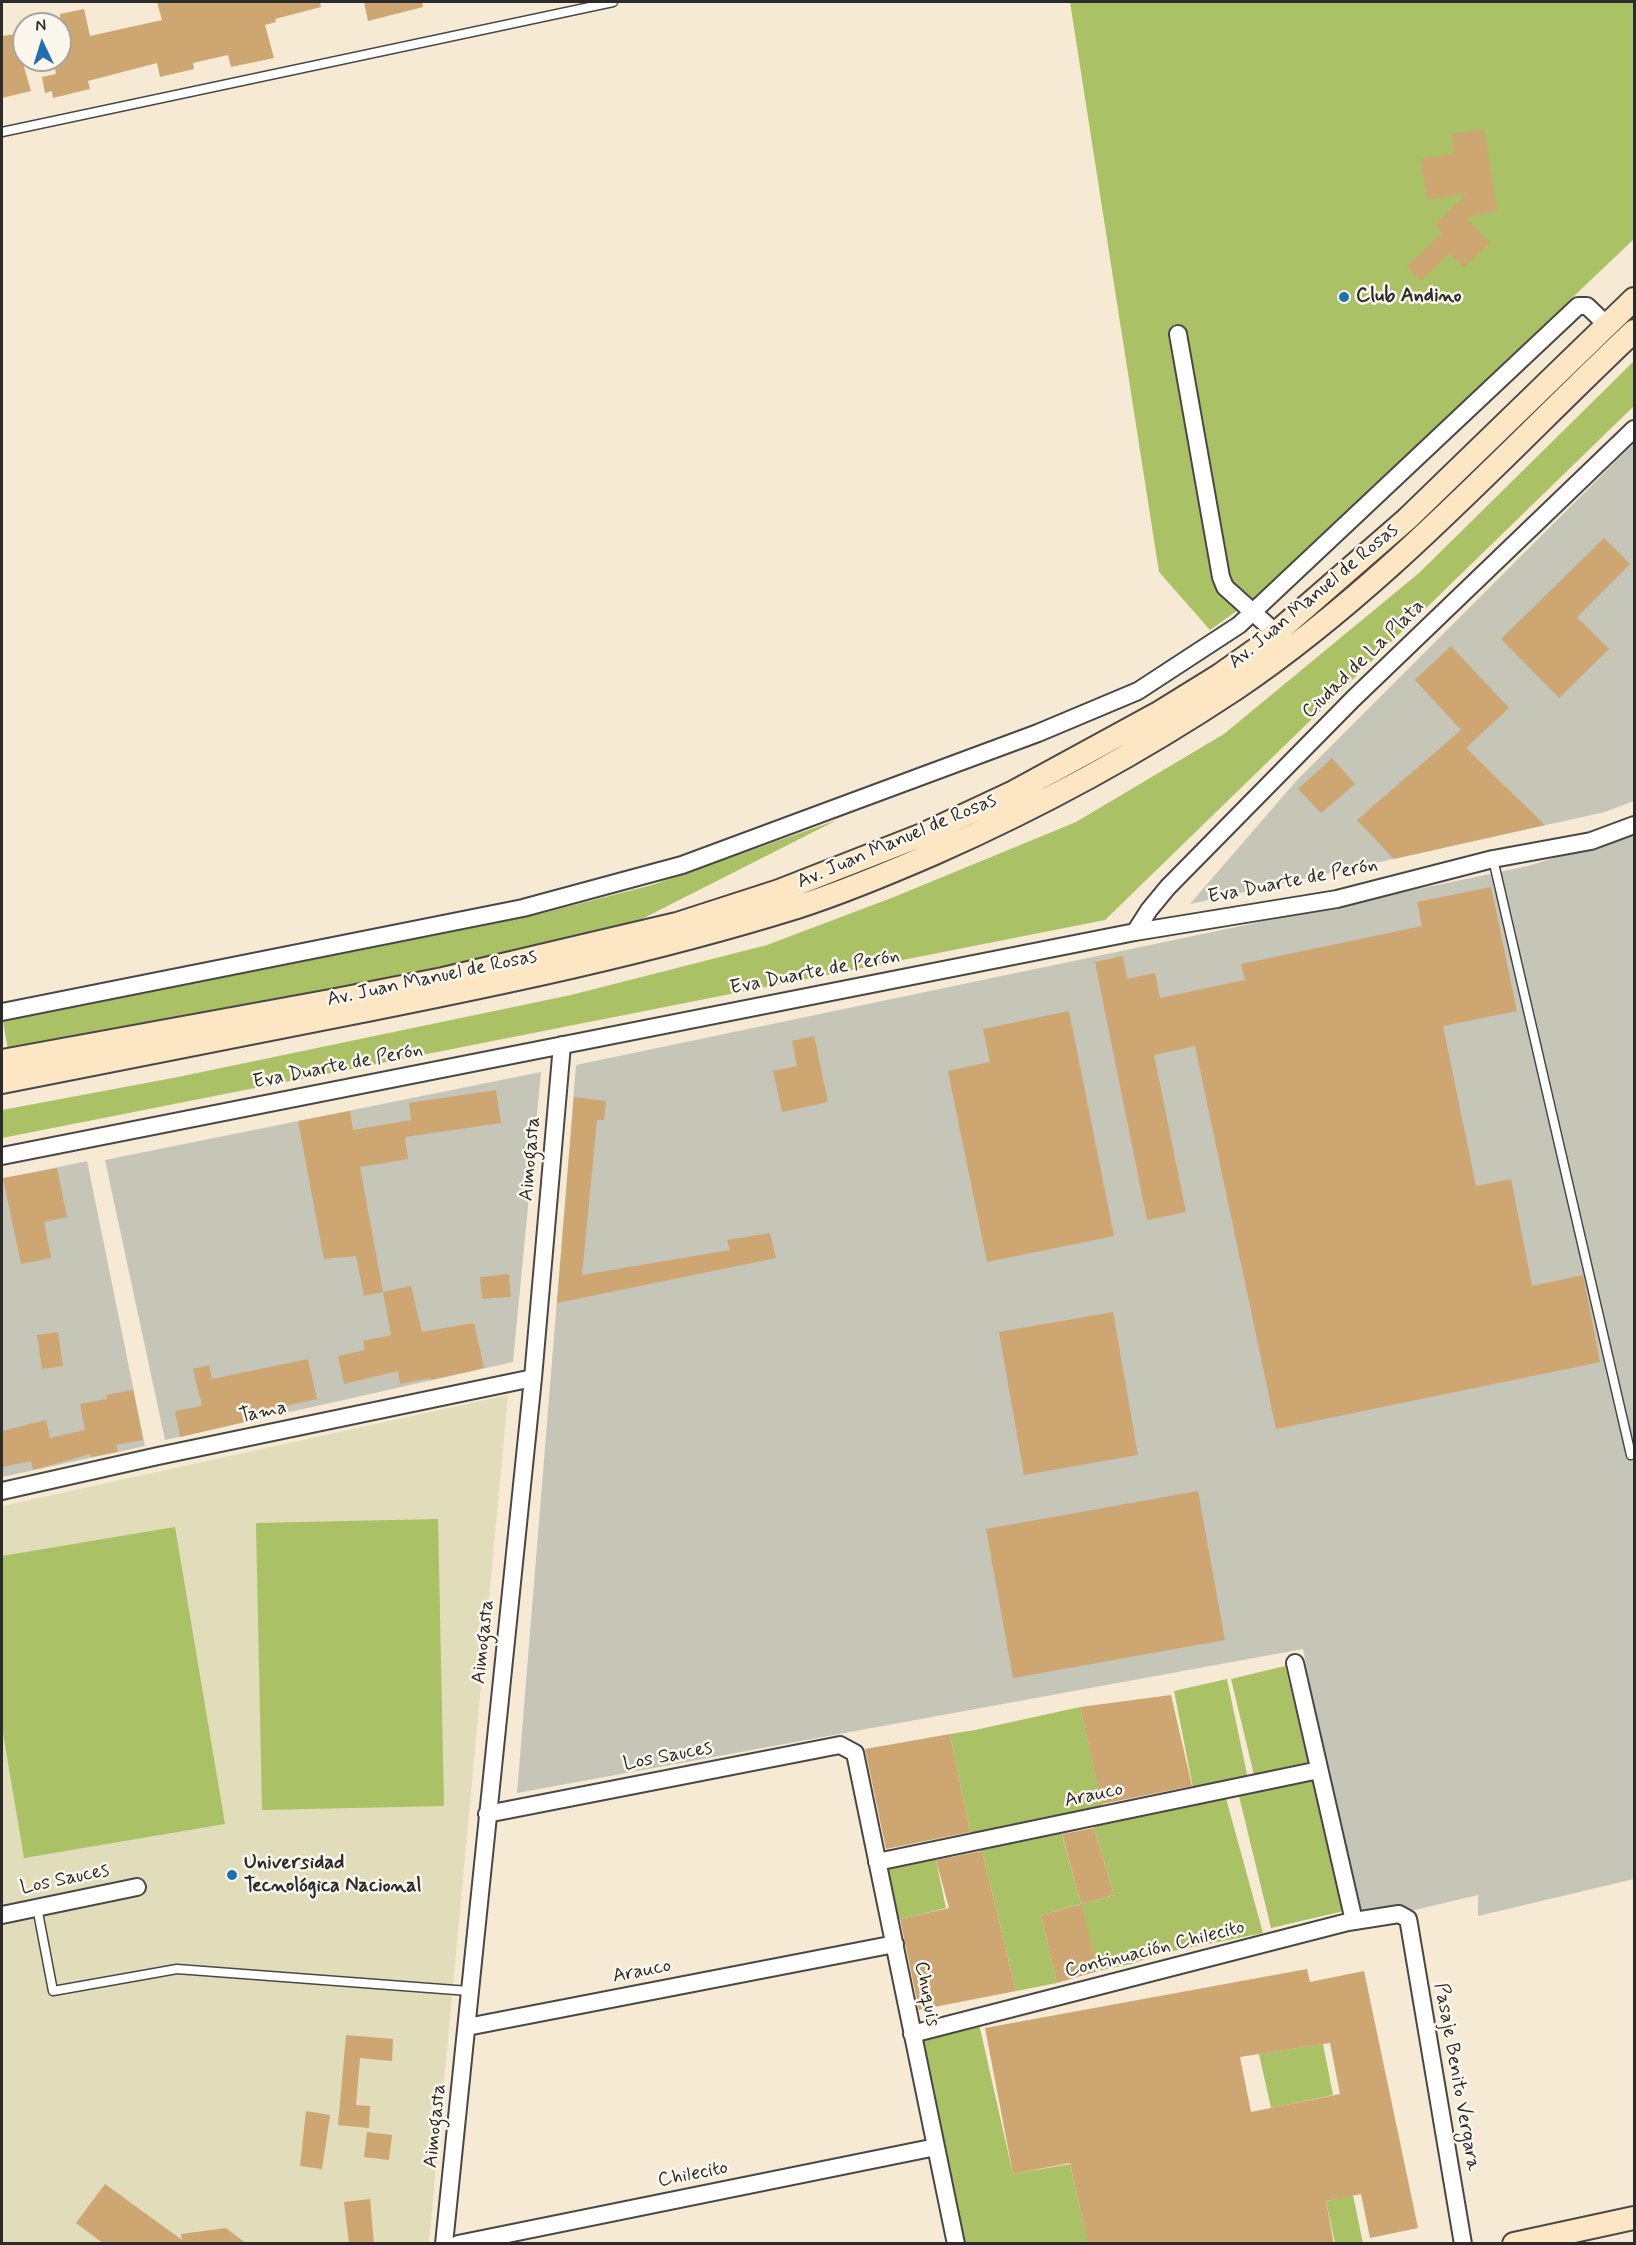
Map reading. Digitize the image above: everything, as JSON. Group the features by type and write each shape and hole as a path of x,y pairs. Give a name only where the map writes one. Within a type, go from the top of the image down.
{"main road":[{"name":"Av. Juan Manuel de Rosas","path":"2,1060 443,979 677,924 779,891 922,835 1014,792 1157,714 1220,675 1276,633 1407,519 1635,298"},
{"name":"Av. Juan Manuel de Rosas","path":"2,1082 461,991 637,952 799,906 880,877 977,834 1051,798 1137,749 1235,689 1298,642 1354,597 1433,525 1635,331"},
{"path":"1514,2244 1635,2218"}],"street":[{"path":"2,1012 523,908 682,865 1038,734 1138,691 1239,625 1578,306 1587,306 1607,325"},
{"path":"1178,334 1221,577 1225,587 1276,633"},
{"name":"Ciudad de La Plata","path":"1135,932 1168,887 1353,699 1635,429"},
{"name":"Eva Duarte de Perón","path":"2,1156 1135,932 1337,899 1493,859 1591,841 1635,825"},
{"name":"Aimogasta","path":"444,2244 533,1378 562,1045"},
{"name":"Tama","path":"2,1491 533,1378"},
{"path":"1295,1663 1354,1921"},
{"name":"Los Sauces","path":"487,1814 840,1745 855,1753"},
{"name":"Chuquis","path":"855,1753 956,2244"},
{"name":"Arauco","path":"877,1862 1319,1770"},
{"name":"Los Sauces","path":"2,1915 137,1887"},
{"name":"Continuación Chilecito","path":"912,2034 1354,1921 1399,1914 1408,1919"},
{"name":"Pasaje Benito Vergara","path":"1408,1919 1463,2244"},
{"name":"Arauco","path":"467,2027 895,1944"},
{"name":"Chilecito","path":"458,2244 936,2147"}],"lane":[{"path":"2,132 613,2"},
{"path":"1493,859 1631,1455"},
{"path":"37,1907 53,1991 177,1969 470,1991"}],"shaded area":[{"path":"1634,443 1634,801 1605,812 1190,904 1297,780"},
{"path":"1634,833 1634,1879 1478,1916 1478,1895 1360,1923 1330,1788 1303,1649 517,1793 576,1065 1528,866"},
{"path":"541,1072 513,1362 165,1440 105,1160"},
{"path":"87,1161 145,1446 2,1477 2,1179"},
{"name":"Universidad Tecnológica Nacional","path":"508,1395 429,2243 2,2243 2,1506"}],"green space":[{"name":"Club Andino","path":"1070,2 1634,2 1634,239 1262,593 1210,630 1159,572"},
{"path":"1634,361 1634,406 1105,920 2,1138 2,1110 178,1077 571,995 767,945 894,897 1076,822 1224,734 1419,573"},
{"path":"837,820 634,923 476,964 8,1050 3,1021 543,913 652,885"},
{"path":"438,1519 444,1806 262,1810 256,1523"},
{"path":"175,1527 225,1824 24,1858 2,1727 2,1556"},
{"path":"1285,1666 1308,1762 1254,1775 1231,1679"},
{"path":"1227,1679 1248,1779 1193,1788 1174,1691"},
{"path":"1080,1707 1105,1815 1224,1791 1263,1933 1163,1953 1131,1964 1098,1971 1080,1904 1041,1915 1057,1983 1016,1991 980,1843 1047,1827 972,1842 950,1734","holes":["1091,1818 1114,1895 1081,1904 1059,1824"]},
{"path":"1312,1778 1344,1911 1271,1928 1239,1796"},
{"path":"934,1851 946,1908 892,1921 877,1862"},
{"path":"979,2024 1013,2174 1070,2164 1088,2243 958,2243 915,2038"},
{"path":"1323,2044 1333,2095 1271,2108 1259,2054"},
{"path":"1353,2195 1363,2243 1335,2243 1326,2201"}],"building":[{"path":"157,2 320,2 321,7 275,19 276,22 265,25 274,58 231,67 228,55 193,63 194,69 160,77 157,63 88,81 90,89 53,98 52,91 45,93 42,77 56,74 56,72 72,72 72,12 70,12 84,9 90,36 162,20"},
{"path":"364,2 422,2 423,7 368,21"},
{"path":"12,35 12,72 25,72 31,91 2,98 2,36"},
{"path":"1484,129 1497,211 1465,217 1490,243 1464,267 1450,253 1421,281 1407,266 1442,233 1435,224 1467,193 1428,200 1420,159 1454,153 1451,134"},
{"path":"1604,538 1630,564 1577,617 1609,649 1559,698 1501,639"},
{"path":"1451,646 1509,708 1466,748 1545,825 1394,859 1357,820 1461,730 1415,680"},
{"path":"1332,758 1355,784 1321,813 1298,789"},
{"path":"1491,887 1517,1011 1443,1026 1476,1186 1511,1179 1532,1286 1583,1275 1600,1362 1276,1429 1195,1046 1154,1055 1186,1212 1147,1220 1095,962 1123,956 1127,979 1155,973 1160,998 1245,980 1241,964 1422,926 1417,902"},
{"path":"1069,1011 1114,1236 987,1262 948,1071 990,1062 983,1029"},
{"path":"814,1036 828,1102 782,1112 773,1071 797,1066 792,1041"},
{"path":"496,1090 501,1123 405,1137 408,1159 360,1167 383,1292 364,1296 356,1256 324,1259 298,1121 350,1111 353,1130 411,1120 409,1103"},
{"path":"574,1097 606,1101 604,1120 597,1120 582,1275 730,1250 727,1240 770,1233 776,1258 557,1303"},
{"path":"57,1168 67,1217 44,1222 51,1258 21,1264 3,1178"},
{"path":"509,1274 511,1297 482,1299 480,1277"},
{"path":"411,1286 422,1332 474,1323 484,1368 431,1380 431,1378 400,1384 398,1371 344,1384 338,1356 365,1350 363,1341 391,1335 383,1292"},
{"path":"1113,1312 1138,1455 1024,1475 999,1332"},
{"path":"58,1332 63,1366 42,1369 37,1335"},
{"path":"308,1359 317,1399 261,1411 262,1418 180,1437 175,1411 202,1406 193,1369 209,1365 212,1379"},
{"path":"133,1390 143,1440 116,1445 118,1452 91,1457 90,1454 33,1470 31,1461 2,1467 2,1431 46,1420 50,1438 85,1430 80,1404 107,1399 106,1395"},
{"path":"1198,1491 1225,1640 1013,1678 986,1529"},
{"path":"1171,1695 1192,1786 1102,1804 1080,1707"},
{"path":"950,1734 970,1832 886,1849 865,1749"},
{"path":"1094,1828 1114,1895 1081,1904 1062,1834"},
{"path":"982,1851 1016,1991 919,2010 900,1919 949,1908 936,1860"},
{"path":"1081,1904 1098,1971 1057,1983 1041,1915"},
{"path":"1307,1969 1310,1982 1364,1971 1418,2228 1370,2238 1361,2194 1326,2201 1334,2244 1088,2244 1070,2163 1013,2174 985,2028","holes":["1330,2043 1340,2094 1251,2112 1240,2057"]},
{"path":"346,2035 393,2039 392,2061 360,2058 356,2105 370,2106 369,2128 338,2125"},
{"path":"306,2111 330,2115 322,2169 300,2166"},
{"path":"367,2132 392,2135 389,2160 364,2157"},
{"path":"105,2184 182,2240 181,2234 226,2228 247,2244 104,2244 76,2223"},
{"path":"370,2199 374,2244 349,2244 344,2202"}],"place":[{"name":"Club Andino","path":"1344,297"},
{"name":"Universidad Tecnológica Nacional","path":"232,1875"}]}
